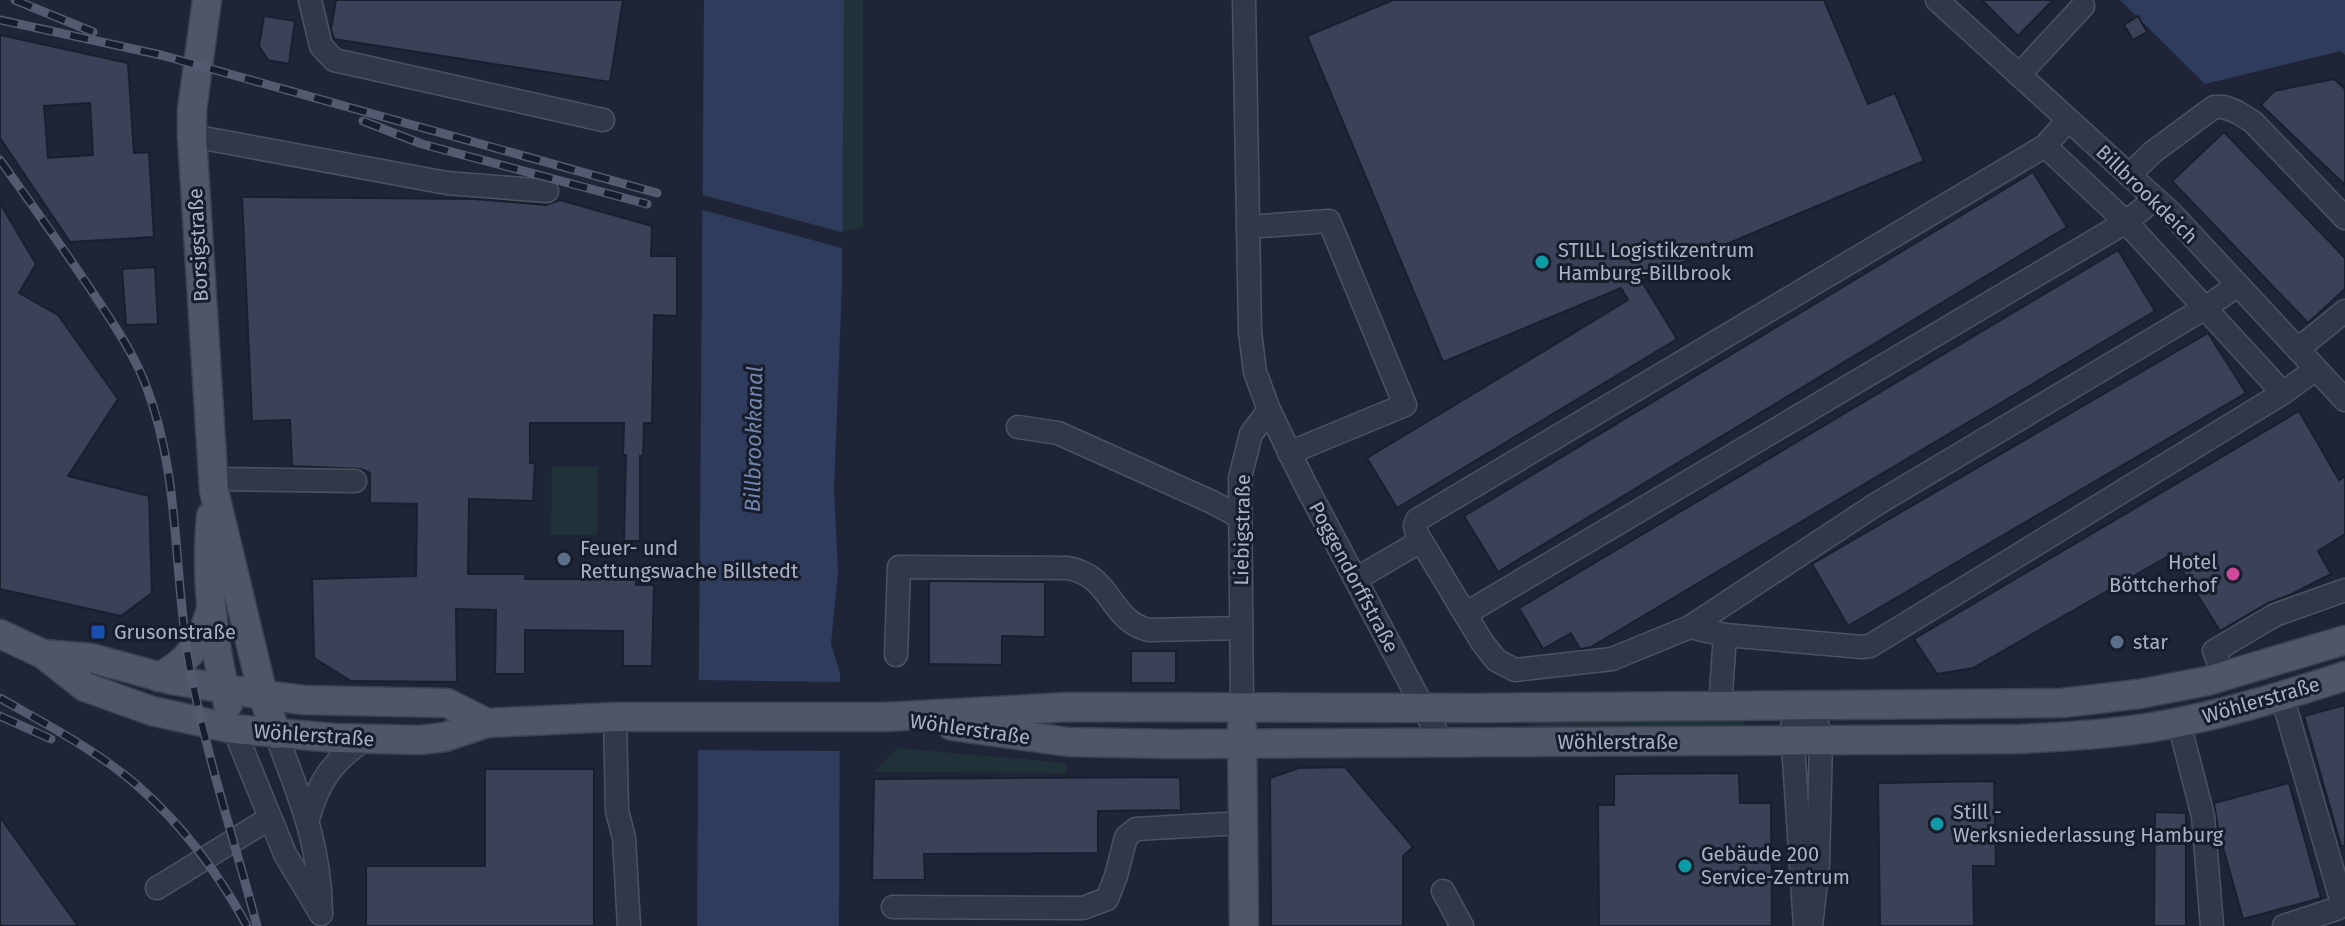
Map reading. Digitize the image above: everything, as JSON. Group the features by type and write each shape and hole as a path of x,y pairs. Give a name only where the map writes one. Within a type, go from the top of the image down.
{"main road":[{"name":"Borsigstraße","path":"207,0 192,110 192,136 213,485 209,538 212,604 224,690 234,729"},
{"name":"Borsigstraße","path":"213,485 263,695 276,734"},
{"path":"158,677 170,671 194,649 206,628 212,604"},
{"path":"0,634 43,654 85,687 152,711 234,729"},
{"name":"Wöhlerstraße","path":"234,729 276,734 420,740 445,737 487,723 615,717 884,717 1069,707 1720,707 2062,703 2139,694 2219,664 2345,640"},
{"path":"43,654 91,658 158,677 263,695"},
{"name":"Wöhlerstraße","path":"884,717 1068,742 1243,744 2034,738 2106,733 2179,723 2345,676"},
{"name":"Wöhlerstraße","path":"263,695 304,700 447,703 487,723"},
{"name":"Liebigstraße","path":"1242,708 1244,926"}],"street":[{"path":"310,0 321,46 334,60 603,120"},
{"path":"1244,0 1250,332 1255,372 1269,410"},
{"name":"Billbrookdeich","path":"1937,0 2155,199 2345,400"},
{"path":"2019,75 2083,6"},
{"path":"2129,175 2153,152 2214,107 2224,107 2253,122 2345,218"},
{"path":"2068,120 2045,146 1422,516 1415,526 1421,541 1496,660 1515,670 1612,659 1690,627 1875,505 2205,308 2238,285"},
{"path":"192,136 447,183 547,191"},
{"path":"2045,146 2126,222 2283,393"},
{"path":"1465,614 2126,222 2155,199"},
{"path":"1248,227 1329,221 1405,405 1289,453"},
{"path":"2298,349 2345,311"},
{"path":"1690,627 1725,635 1870,646 2283,393 2316,369"},
{"name":"Poggendorffstraße","path":"1269,410 1442,743"},
{"name":"Liebigstraße","path":"1242,708 1240,478 1251,434 1269,410"},
{"path":"1018,427 1058,433 1240,517"},
{"path":"213,485 355,481"},
{"path":"1356,579 1421,541"},
{"path":"896,655 899,567 1082,570 1095,578 1123,614 1138,627 1149,630 1241,628"},
{"path":"2219,664 2275,615 2345,590"},
{"path":"1720,707 1725,635"},
{"path":"2282,696 2341,899 2340,907 2336,909 2284,926"},
{"path":"1805,706 1818,726 1821,741 1818,864 1808,926 1792,741 1793,722 1805,706"},
{"path":"615,717 617,811 624,838 629,926"},
{"path":"2179,723 2203,816 2212,926"},
{"path":"234,729 292,867 322,920"},
{"path":"276,734 308,819 320,874 322,920"},
{"path":"308,819 325,775 342,756 366,739"},
{"path":"157,888 270,818"},
{"path":"893,907 1083,908 1107,899 1126,837 1136,829 1243,823"},
{"path":"1443,891 1462,926"}],"shaded area":[{"path":"844,0 863,0 863,227 841,232"},
{"path":"552,466 598,467 597,535 551,535"},
{"path":"1743,716 1743,729 1531,732 1527,719"},
{"path":"897,748 1066,763 1067,773 874,772"}],"water":[{"name":"Billbrookkanal","path":"704,0 844,0 842,282 834,489 838,573 831,644 840,673 839,926 697,926"},
{"path":"2120,0 2345,0 2345,55 2341,51 2205,84"}],"pier":[{"path":"699,194 845,233 845,249 699,209"},
{"path":"695,680 844,682 844,751 694,750"}],"building":[{"path":"336,0 623,0 610,82 334,39 331,29"},
{"name":"STILL Logistikzentrum Hamburg-Billbrook","path":"1393,0 1824,0 1868,104 1895,93 1924,161 1641,280 1677,339 1397,508 1367,458 1628,300 1621,288 1443,362 1307,36"},
{"path":"1982,0 2053,0 2018,36"},
{"path":"264,16 295,21 289,64 268,60 259,46"},
{"path":"2138,16 2147,32 2133,40 2124,25"},
{"path":"0,35 128,63 134,153 149,152 154,237 70,242 0,138","holes":["90,103 93,155 48,158 44,106"]},
{"path":"2334,79 2345,89 2345,185 2261,105 2274,91"},
{"path":"2224,132 2345,258 2345,289 2308,323 2172,181"},
{"path":"2033,172 2067,227 1498,572 1464,516"},
{"path":"242,197 474,199 546,205 560,200 652,226 651,256 677,256 677,316 654,315 652,423 644,423 643,456 640,456 640,541 624,541 624,423 530,423 530,463 535,463 533,501 469,499 468,574 525,574 525,579 636,579 636,585 654,585 652,666 623,666 623,631 525,630 525,674 495,674 496,610 456,609 457,682 351,681 314,658 312,579 416,576 417,504 370,503 370,473 361,469 292,466 290,420 252,421"},
{"path":"0,203 36,264 19,293 58,315 118,399 68,476 149,496 152,593 121,616 0,589"},
{"path":"2118,250 2155,311 1591,647 1580,649 1571,633 1543,649 1519,608"},
{"path":"155,267 158,324 126,325 122,269"},
{"path":"2208,333 2246,393 1848,626 1812,564"},
{"path":"2299,411 2339,480 2345,476 2345,534 2318,551 2331,574 2268,603 2220,631 2172,554 1973,668 1937,674 1914,639"},
{"path":"929,581 1045,582 1045,637 1002,636 1002,665 929,664"},
{"path":"1131,651 1176,651 1176,683 1131,683"},
{"path":"2345,705 2345,846 2341,846 2304,716"},
{"path":"1345,767 1413,847 1403,856 1403,926 1271,926 1270,778 1299,768"},
{"path":"485,769 594,769 594,926 366,926 366,866 485,866"},
{"name":"Gebäude 200 Service-Zentrum","path":"1739,773 1740,803 1771,803 1772,926 1599,926 1598,805 1614,805 1614,774"},
{"path":"1180,777 1181,810 1098,811 1098,853 924,854 925,880 872,880 874,779"},
{"name":"Still - Werksniederlassung Hamburg","path":"1994,781 1996,866 1973,866 1974,926 1880,926 1878,783"},
{"path":"2289,783 2321,898 2243,919 2218,829 2214,803"},
{"path":"2155,812 2186,813 2186,926 2154,926"},
{"path":"0,817 78,926 0,926"}],"railway":[{"path":"15,0 93,32"},
{"path":"0,20 161,55 657,193"},
{"path":"363,121 422,144 647,204"},
{"path":"0,160 110,319 145,383 156,417 170,484 183,622 194,690 257,926"},
{"path":"0,698 89,750 139,787 199,852 247,926"},
{"path":"0,716 51,739"}],"place":[{"name":"STILL Logistikzentrum Hamburg-Billbrook","path":"1542,262"},
{"name":"Feuer- und Rettungswache Billstedt","path":"564,559"},
{"name":"Hotel Böttcherhof","path":"2233,574"},
{"name":"Grusonstraße","path":"98,632"},
{"name":"star","path":"2117,642"},
{"name":"Still - Werksniederlassung Hamburg","path":"1937,824"},
{"name":"Gebäude 200 Service-Zentrum","path":"1685,866"}]}
